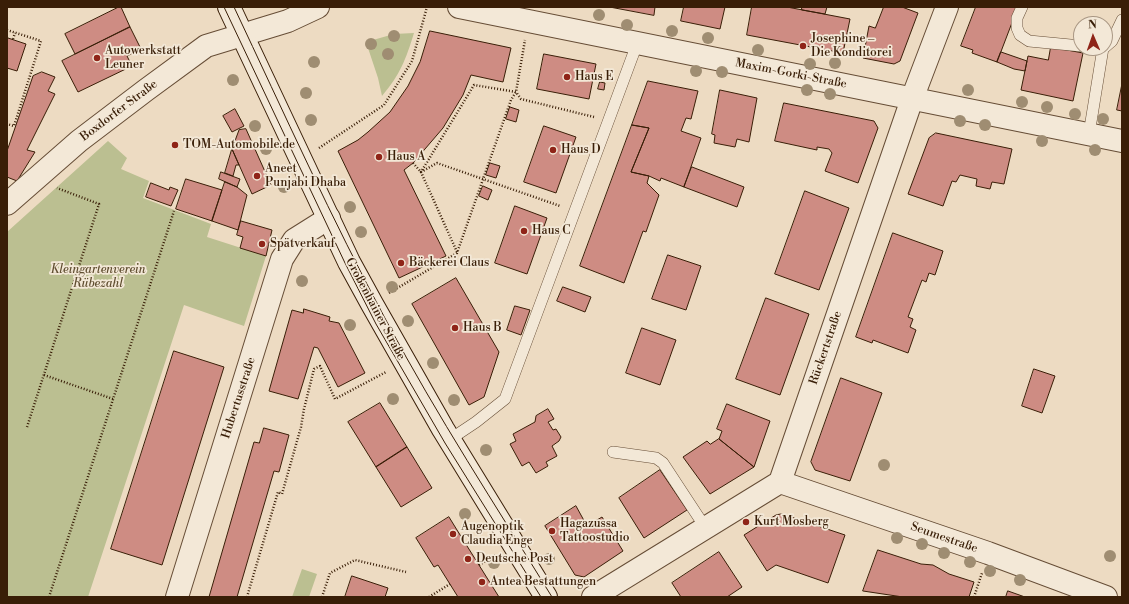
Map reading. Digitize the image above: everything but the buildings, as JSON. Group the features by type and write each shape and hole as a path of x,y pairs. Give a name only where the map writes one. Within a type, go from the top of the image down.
{"street":[{"name":"Großenhainer Straße","path":"229,7 349,262 449,440 546,597"},
{"name":"Boxdorfer Straße","path":"7,204 79,141 206,46 288,21 318,7"},
{"name":"Maxim-Gorki-Straße","path":"460,7 1122,141"},
{"name":"Rückertstraße","path":"780,482 912,99 947,7"},
{"name":"Hubertusstraße","path":"177,597 282,259 294,240 329,218"},
{"path":"593,597 780,482"},
{"name":"Seumestraße","path":"780,482 988,553 1106,597"}],"lane":[{"path":"1022,7 1017,18 1017,28 1020,35 1029,41 1073,45"},
{"path":"1113,39 1122,20"},
{"path":"449,440 476,422 505,399 637,44"},
{"path":"1089,134 1103,56"},
{"path":"613,452 656,458 663,463 705,527"}],"path":[{"path":"301,158 327,143 384,105 412,61 427,7"},
{"path":"372,304 457,253 511,100 516,92 529,21"},
{"path":"7,30 41,41 14,126 7,124"},
{"path":"13,39 15,33"},
{"path":"421,172 474,86 516,92 521,99 608,121"},
{"path":"413,163 421,172 457,253"},
{"path":"421,172 437,164 574,211"},
{"path":"27,427 99,204 57,188"},
{"path":"49,597 174,212"},
{"path":"247,597 278,492 282,494 301,427 304,408 314,369 320,366 335,399 404,362"},
{"path":"44,375 113,399"},
{"path":"974,597 988,553"},
{"path":"322,597 330,573 355,560 406,572"},
{"path":"428,597 450,584"}],"green space":[{"path":"414,33 402,66 382,96 378,78 366,42 394,34"},
{"name":"Kleingartenverein Rübezahl","path":"108,141 127,158 121,169 149,181 143,198 211,224 207,237 266,256 244,326 184,305 88,597 7,597 7,232"},
{"path":"302,569 317,574 309,597 292,597"}],"tram line":[{"path":"224,7 345,263 376,324 445,443 541,597"},
{"path":"234,7 328,205 387,322 446,426 552,597"}],"place":[{"name":"Josephine – Die Konditorei","path":"803,46"},
{"name":"Autowerkstatt Leuner","path":"97,58"},
{"name":"Haus E","path":"567,77"},
{"name":"TOM-Automobile.de","path":"175,145"},
{"name":"Haus D","path":"553,150"},
{"name":"Haus A","path":"379,157"},
{"name":"Aneet Punjabi Dhaba","path":"257,176"},
{"name":"Haus C","path":"524,231"},
{"name":"Spätverkauf","path":"262,244"},
{"name":"Bäckerei Claus","path":"401,263"},
{"name":"Haus B","path":"455,328"},
{"name":"Kurt Mosberg","path":"746,522"},
{"name":"Hagazussa Tattoostudio","path":"552,531"},
{"name":"Augenoptik Claudia Enge","path":"453,534"},
{"name":"Deutsche Post","path":"468,559"},
{"name":"Antea Bestattungen","path":"482,582"}]}
